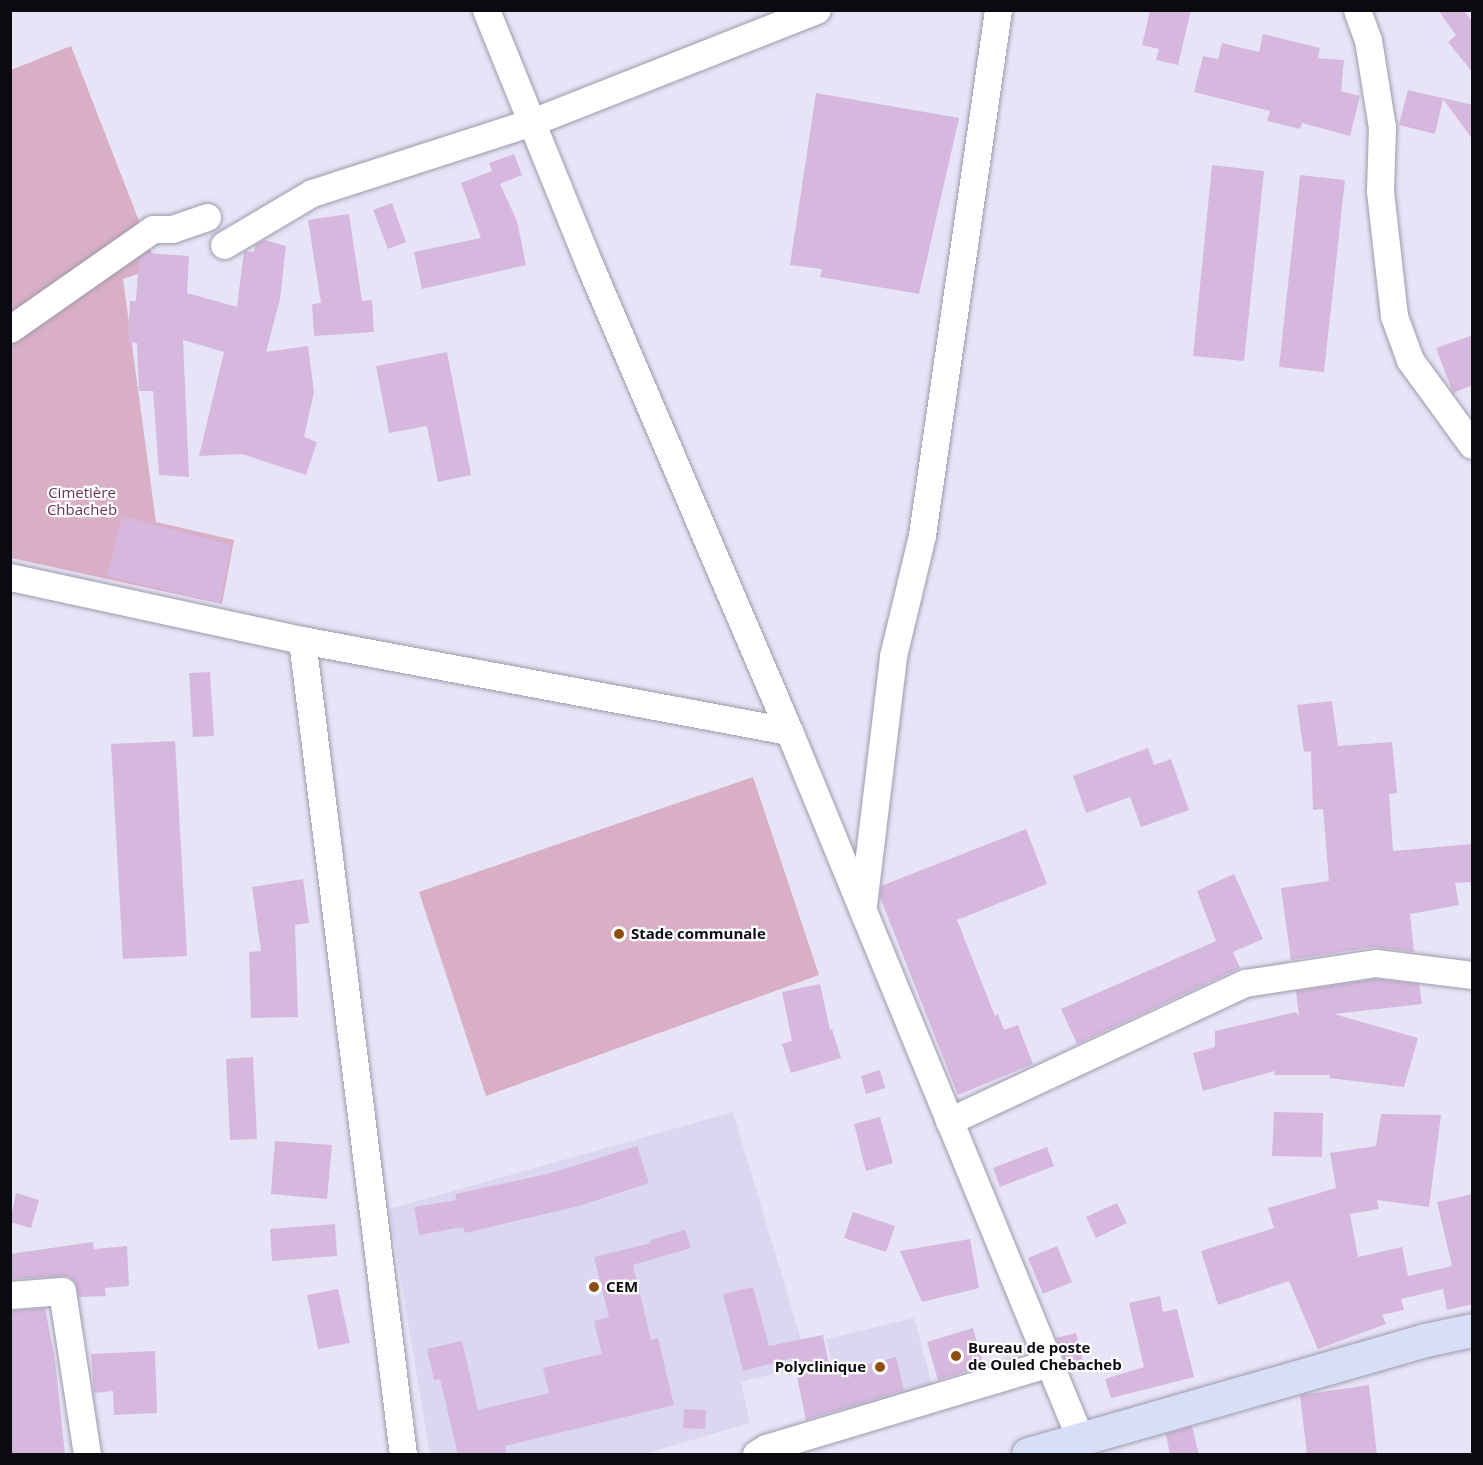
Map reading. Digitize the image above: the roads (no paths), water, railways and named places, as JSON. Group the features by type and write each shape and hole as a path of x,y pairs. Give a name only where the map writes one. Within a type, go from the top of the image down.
{"main road":[{"path":"1028,1455 1080,1438 1414,1343 1473,1330"}],"street":[{"path":"486,10 789,730 1080,1438"},
{"path":"224,245 312,193 532,122 817,10"},
{"path":"862,908 893,656 922,535 998,10"},
{"path":"1357,10 1368,40 1382,127 1380,191 1394,316 1410,360 1473,445"},
{"path":"10,329 153,229 172,229 207,217"},
{"path":"10,577 302,639 789,730"},
{"path":"302,639 403,1455"},
{"path":"949,1121 1245,983 1376,963 1473,975"},
{"path":"10,1295 62,1291 87,1455"},
{"path":"756,1455 766,1448 1049,1363"}],"place":[{"name":"Stade communale","path":"619,934"},
{"name":"CEM","path":"594,1287"},
{"name":"Bureau de poste de Ouled Chebacheb","path":"956,1356"},
{"name":"Polyclinique","path":"880,1367"}],"park label":[{"name":"Cimetière Chbacheb","path":"82,500"}]}
